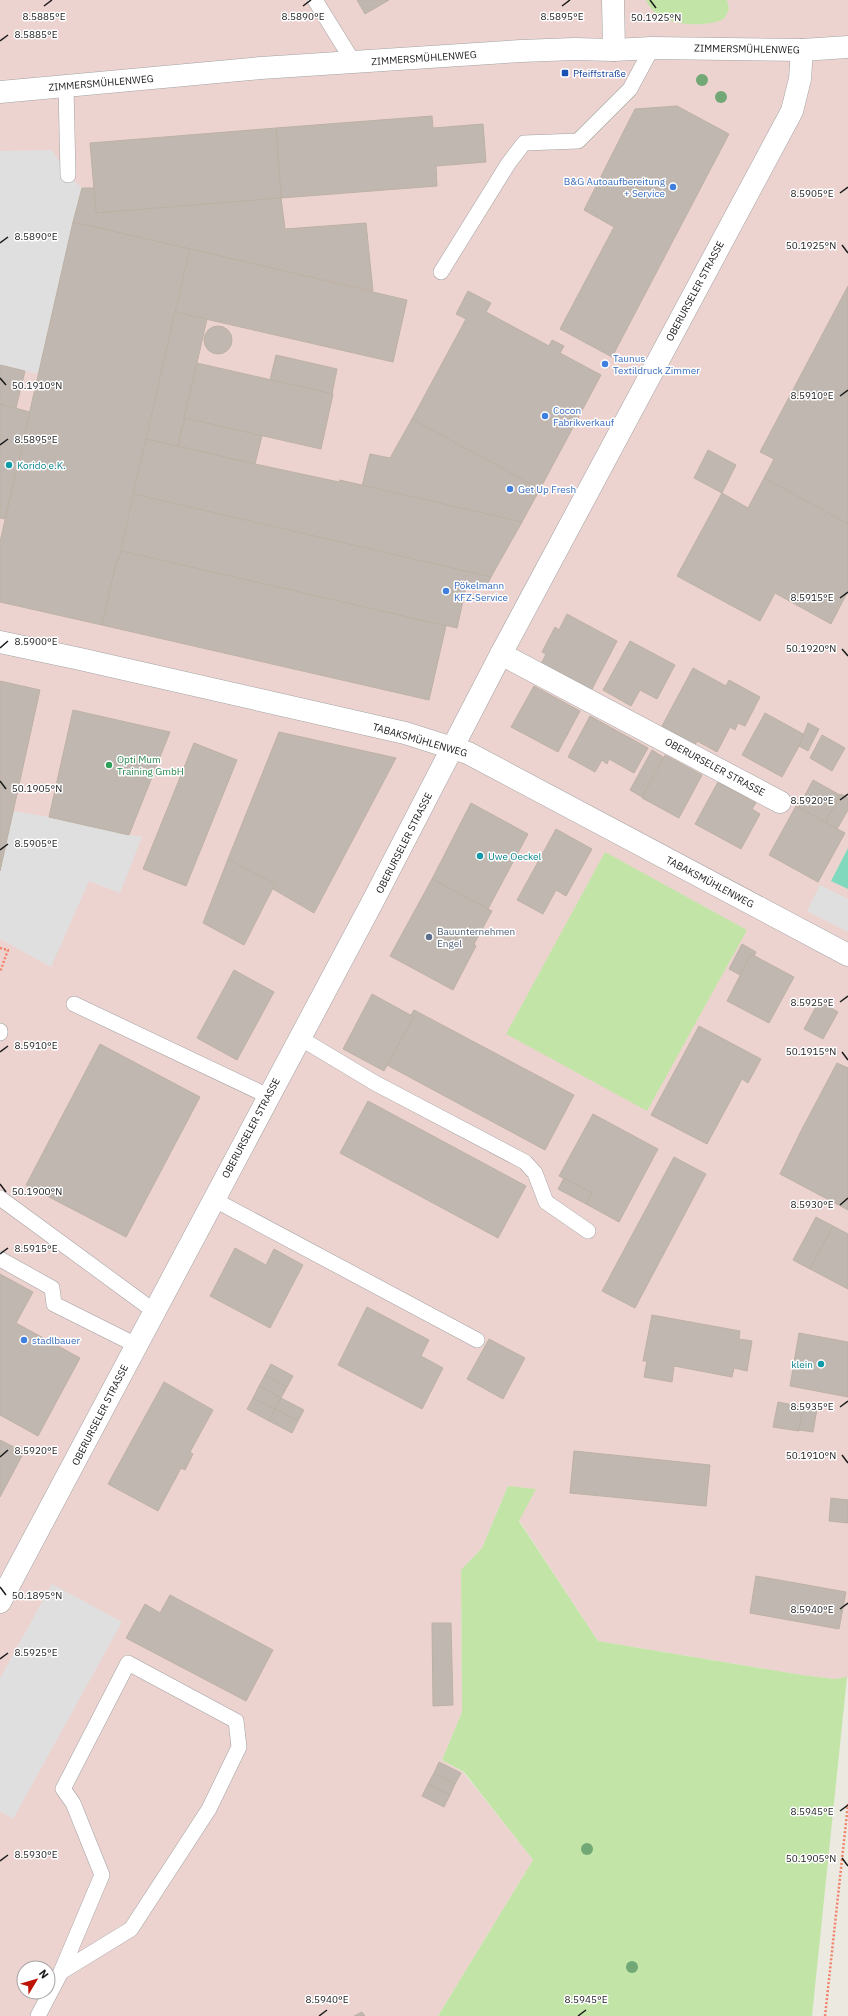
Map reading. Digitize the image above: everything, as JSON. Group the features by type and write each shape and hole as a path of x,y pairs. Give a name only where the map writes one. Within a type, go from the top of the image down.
{"street":[{"path":"612,0 614,50"},
{"name":"ZIMMERSMÜHLENWEG","path":"0,92 261,68 521,51 652,48 802,50 848,47"},
{"name":"OBERURSELER STRASSE","path":"0,1602 300,1038 501,654 792,110 800,79 802,50"},
{"name":"TABAKSMÜHLENWEG","path":"0,642 80,658 404,733 468,753 848,955"},
{"name":"OBERURSELER STRASSE","path":"501,654 780,802"}],"lane":[{"path":"315,0 354,63"},
{"path":"441,272 508,164 524,144 578,141 630,89 652,48"},
{"path":"66,86 68,175"},
{"path":"74,1004 268,1096"},
{"path":"300,1038 375,1083 525,1162 535,1172 546,1202 588,1231"},
{"path":"0,1198 154,1311"},
{"path":"214,1199 476,1340"},
{"path":"0,1259 52,1288 54,1304 136,1345"},
{"path":"38,2016 61,1972 102,1875 73,1803 63,1789 128,1663 236,1721 239,1747 209,1809 131,1929 61,1972"}],"path":[{"path":"0,948 8,950 0,972"},
{"path":"825,2016 848,1804"}],"shaded area":[{"path":"0,0 848,0 848,1678 835,1679 802,1675 598,1641 519,1520 508,1486 482,1548 461,1570 462,1712 442,1760 463,1772 533,1860 438,2016 0,2016"},
{"path":"52,150 68,175 82,188 38,374 0,365 0,151"},
{"path":"52,799 138,814 129,835 142,837 120,893 89,881 51,967 0,939 0,871 13,811 49,817"},
{"path":"820,885 848,899 848,932 807,911"},
{"path":"52,1584 122,1622 13,1819 0,1811 0,1678"}],"green space":[{"path":"646,0 727,0 729,9 724,19 714,22 704,24 680,23 659,15 651,9"},
{"path":"848,848 848,889 831,881"},
{"path":"605,852 747,930 647,1111 506,1034"},
{"path":"508,1486 536,1489 519,1521 598,1641 802,1675 835,1679 847,1677 812,2016 438,2016 533,1860 464,1772 442,1760 462,1712 461,1570 482,1548"}],"building":[{"path":"357,0 389,0 365,14"},
{"path":"677,106 729,134 612,357 560,329 614,227 584,210 635,109"},
{"path":"432,116 433,128 483,124 486,162 436,166 437,186 281,198 276,128"},
{"path":"276,128 281,198 96,213 90,143"},
{"path":"82,188 94,188 96,213 281,198 285,229 366,223 373,291 73,222"},
{"path":"73,222 190,249 119,560 117,559 102,625 0,602 0,542"},
{"path":"190,249 407,300 393,362 175,312"},
{"path":"848,286 848,524 764,478 774,459 760,452"},
{"path":"468,291 491,303 486,312 549,346 552,340 564,346 560,353 601,375 540,489 412,419 466,319 456,314"},
{"path":"175,312 207,319 178,446 146,439"},
{"path":"218,326 228,330 232,340 228,350 218,354 208,350 204,340 208,330"},
{"path":"276,355 337,369 332,394 270,380"},
{"path":"197,363 333,394 321,449 184,418"},
{"path":"0,365 25,371 16,408 0,404"},
{"name":"Korido e.K.","path":"0,404 30,412 5,519 0,518"},
{"path":"185,418 262,436 255,464 178,446"},
{"path":"412,419 540,489 522,522 362,486 370,454 390,458"},
{"path":"146,439 339,482 340,480 522,522 491,577 133,494"},
{"path":"708,450 736,465 722,493 694,478"},
{"path":"764,478 848,524 848,591 831,624 775,593 760,621 677,576 722,493 748,508"},
{"path":"133,494 491,577 486,588 467,583 457,628 121,551"},
{"path":"121,551 446,626 429,700 102,625 117,559 119,560"},
{"path":"567,614 617,641 591,691 541,664 546,654 542,652 555,627 559,630"},
{"path":"630,641 675,665 657,699 640,690 631,706 603,690"},
{"path":"693,668 726,686 729,680 760,697 745,726 738,723 735,730 730,727 717,752 697,741 695,745 662,726"},
{"path":"0,681 40,690 0,871"},
{"path":"534,686 580,711 558,752 511,727"},
{"name":"Opti Mum Training GmbH","path":"73,710 170,732 129,835 49,817"},
{"path":"765,713 805,735 782,777 742,755"},
{"path":"590,716 648,748 634,773 609,759 607,764 602,760 595,772 568,757"},
{"path":"808,723 819,729 808,751 799,746"},
{"path":"279,732 396,758 314,913 273,889 275,884 228,859"},
{"path":"822,735 845,748 832,771 810,758"},
{"path":"194,743 237,760 186,886 143,869"},
{"path":"652,750 663,757 642,797 630,790"},
{"path":"665,755 702,775 679,818 642,798"},
{"path":"813,780 840,795 825,823 798,808"},
{"path":"718,782 756,803 752,809 760,814 741,849 695,824"},
{"path":"841,794 848,798 848,810 837,829 825,823"},
{"name":"Uwe Oeckel","path":"471,803 528,834 488,909 432,879"},
{"path":"796,806 845,833 818,882 769,855"},
{"path":"556,829 592,849 566,896 556,890 543,914 517,900"},
{"path":"228,859 275,884 244,945 203,923"},
{"path":"432,879 492,911 474,944 476,946 453,990 390,956"},
{"path":"742,944 756,952 754,956 751,954 740,975 729,969"},
{"path":"751,954 794,977 769,1023 727,1001"},
{"path":"234,970 274,992 237,1060 197,1038"},
{"path":"372,994 414,1017 384,1071 343,1049"},
{"path":"819,1001 838,1012 823,1039 804,1029"},
{"path":"414,1010 574,1095 545,1150 387,1065 414,1017 411,1015"},
{"path":"699,1026 761,1059 748,1083 742,1079 707,1144 651,1115"},
{"path":"100,1044 200,1097 126,1237 26,1185"},
{"path":"837,1063 848,1068 848,1210 780,1174"},
{"path":"368,1101 526,1186 498,1238 340,1153"},
{"path":"593,1114 658,1149 619,1222 586,1204 592,1193 559,1176"},
{"path":"674,1157 706,1174 635,1308 602,1291"},
{"path":"564,1178 592,1193 586,1204 558,1189"},
{"path":"816,1217 833,1226 810,1269 793,1260"},
{"path":"833,1226 848,1234 848,1289 810,1269"},
{"path":"235,1248 266,1265 274,1249 303,1265 270,1328 210,1296"},
{"name":"stadlbauer","path":"0,1274 33,1292 16,1323 80,1358 38,1436 0,1415"},
{"path":"367,1307 429,1340 421,1356 443,1368 422,1409 338,1365"},
{"path":"652,1315 740,1331 739,1339 752,1341 747,1371 734,1368 732,1377 674,1366 672,1382 644,1377 647,1361 643,1361"},
{"name":"klein","path":"799,1333 848,1342 848,1397 790,1386"},
{"path":"489,1339 525,1358 503,1399 467,1379"},
{"path":"271,1364 293,1376 287,1387 265,1375"},
{"path":"265,1375 287,1387 281,1398 259,1386"},
{"path":"164,1382 213,1410 190,1452 193,1454 185,1470 181,1468 158,1511 108,1484"},
{"path":"259,1386 281,1398 275,1409 253,1398"},
{"path":"253,1398 275,1409 269,1421 247,1409"},
{"path":"281,1398 304,1410 298,1421 275,1409"},
{"path":"778,1402 803,1407 799,1431 773,1427"},
{"path":"803,1407 817,1409 813,1432 799,1430"},
{"path":"275,1409 298,1421 292,1433 269,1421"},
{"path":"0,1440 24,1452 0,1497"},
{"path":"574,1451 710,1465 706,1506 570,1493"},
{"path":"831,1498 848,1500 848,1523 829,1521"},
{"path":"756,1576 846,1592 839,1629 750,1613"},
{"path":"170,1595 273,1650 246,1701 126,1638 145,1604 160,1613"},
{"path":"432,1623 451,1623 453,1705 433,1706"},
{"path":"439,1762 461,1773 455,1784 434,1773"},
{"path":"434,1773 455,1784 450,1795 428,1784"},
{"path":"428,1784 450,1795 444,1807 422,1796"},
{"path":"362,2012 365,2016 354,2016"}],"place":[{"name":"Pfeiffstraße","path":"565,73"},
{"name":"B&G Autoaufbereitung + Service","path":"673,187"},
{"name":"Taunus Textildruck Zimmer","path":"605,364"},
{"name":"Cocon Fabrikverkauf","path":"545,416"},
{"name":"Korido e.K.","path":"9,465"},
{"name":"Get Up Fresh","path":"510,489"},
{"name":"Pökelmann KFZ-Service","path":"446,591"},
{"name":"Opti Mum Training GmbH","path":"109,765"},
{"name":"Uwe Oeckel","path":"480,856"},
{"name":"Bauunternehmen Engel","path":"429,937"},
{"name":"stadlbauer","path":"24,1340"},
{"name":"klein","path":"821,1364"}]}
